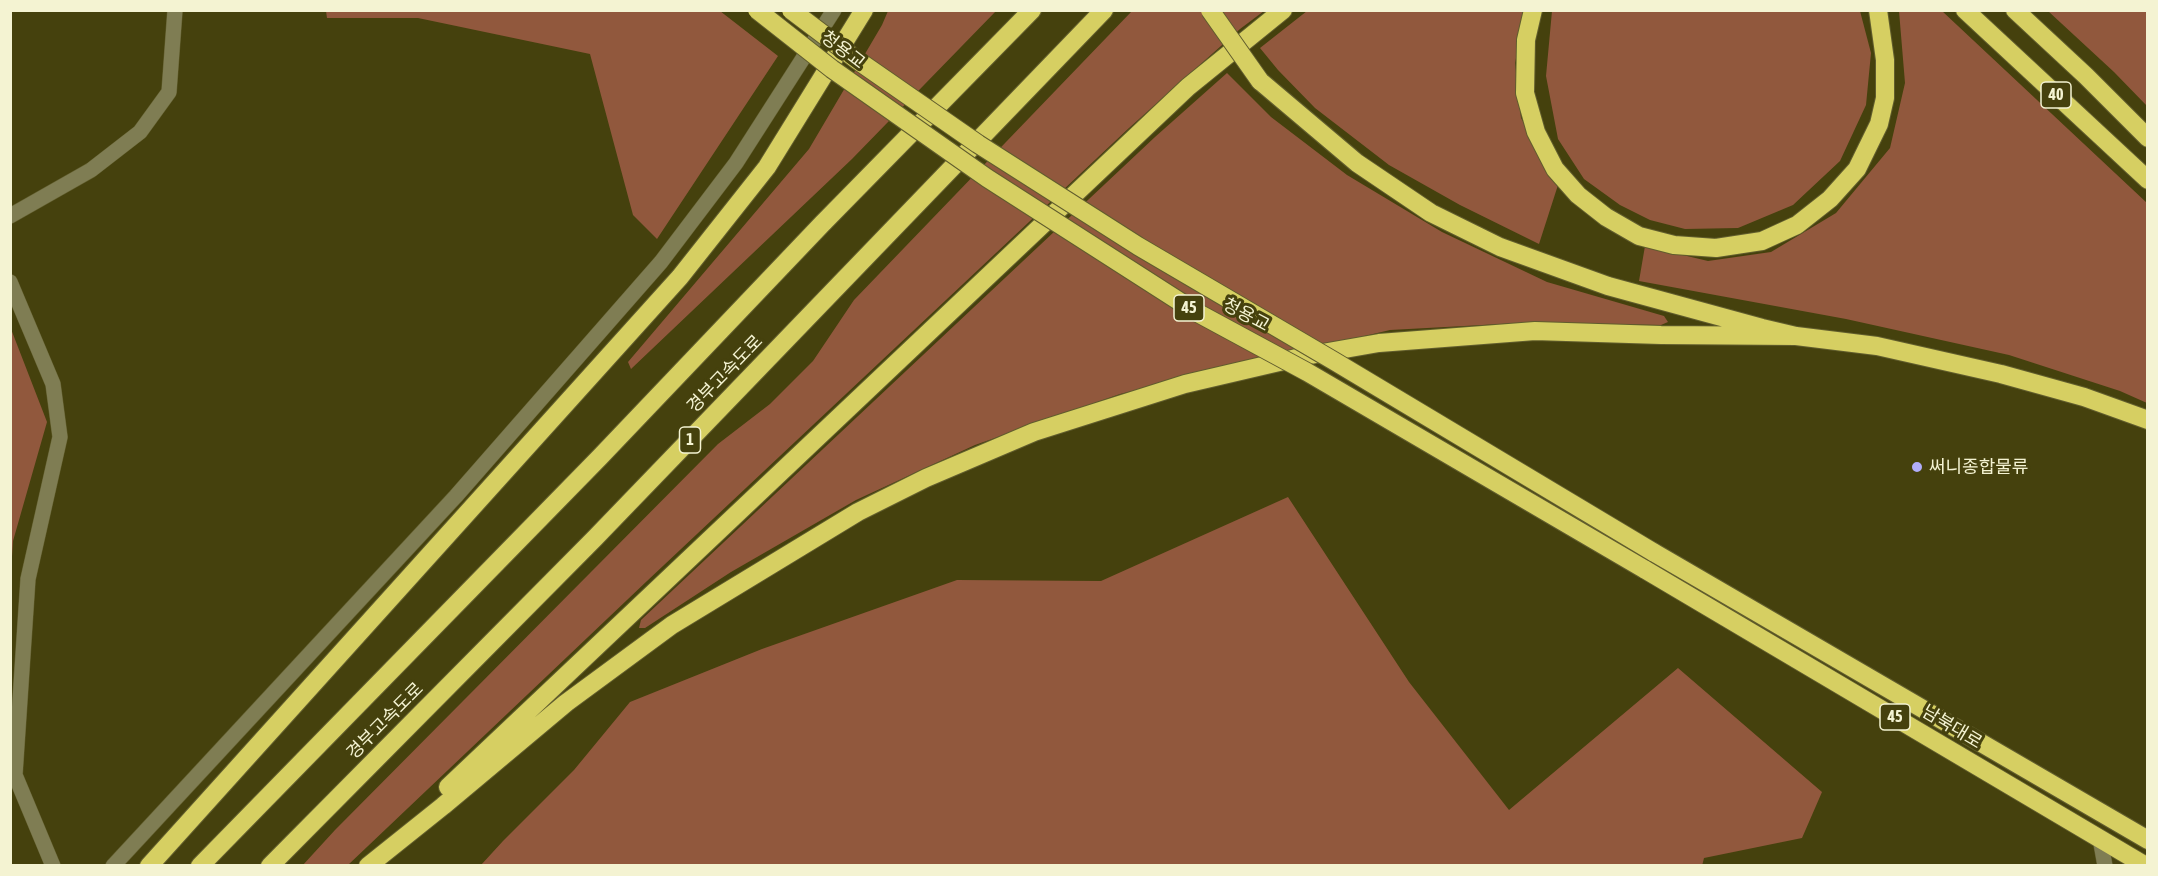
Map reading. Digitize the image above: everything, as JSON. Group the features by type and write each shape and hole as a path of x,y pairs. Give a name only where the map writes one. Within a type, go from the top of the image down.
{"highway":[{"name":"청용교","path":"757,10 832,69 987,178 1196,312 1307,372 1644,569"},
{"name":"청용교","path":"791,10 857,60 978,144 1138,246 1653,552"},
{"path":"149,866 680,277 767,167 864,10"},
{"name":"경부고속도로","path":"200,866 1032,10"},
{"name":"경부고속도로","path":"270,866 595,538 1104,10"},
{"path":"1210,10 1260,81 1357,163 1431,213 1500,247 1608,286 1796,336"},
{"path":"368,866 1188,87 1283,10"},
{"path":"1533,10 1526,40 1525,93 1536,132 1555,169 1578,195 1606,217 1639,236 1674,246 1716,248 1762,241 1797,225 1830,199 1857,169 1880,124 1885,98 1886,60 1878,10"},
{"name":"40","path":"1965,10 2148,180"},
{"name":"40","path":"2015,10 2148,138"},
{"path":"368,866 566,703 672,625 858,512 926,478 1034,432 1185,384 1305,356 1379,343 1535,331 1796,336 1877,346 2001,374 2084,398 2148,420"},
{"name":"남북대로","path":"1653,552 2148,840"},
{"name":"남북대로","path":"1644,569 2146,866"}],"street":[{"path":"10,216 91,170 140,132 169,92 176,10"},
{"path":"113,866 456,496 661,262 736,163 834,10"},
{"path":"10,282 53,384 60,437 28,579 15,775 53,866"},
{"path":"2100,838 2105,866"}],"shaded area":[{"path":"326,11 720,11 778,56 657,239 633,215 590,54 418,18 327,18"},
{"path":"888,11 996,11 852,159 631,369 628,362 809,149"},
{"path":"1132,11 1264,11 1240,29 1129,128 348,865 302,866 718,444 770,404 813,361 854,300"},
{"path":"1307,11 1526,11 1515,63 1521,118 1558,185 1539,244 1460,205 1389,165 1315,108 1260,48"},
{"path":"1552,11 1860,11 1871,53 1866,105 1840,161 1793,205 1738,228 1685,229 1650,220 1620,205 1584,179 1558,139 1546,76"},
{"path":"1899,11 1942,11 2147,203 2147,403 2120,391 2009,355 1846,319 1639,281 1645,246 1708,261 1771,252 1836,213 1890,148 1905,83"},
{"path":"2048,11 2147,11 2147,106 2114,72"},
{"path":"1227,73 1271,117 1347,175 1442,232 1547,282 1664,316 1668,322 1661,325 1520,323 1390,330 1120,394 975,445 856,500 731,572 645,628 639,628 641,620 1155,137"},
{"path":"11,329 47,422 13,541 11,572"},
{"path":"1288,497 1409,682 1509,810 1678,668 1822,792 1802,838 1704,858 1702,866 481,865 574,770 630,702 762,649 957,580 1101,581"}],"place":[{"name":"써니종합물류","path":"1917,467"}]}
